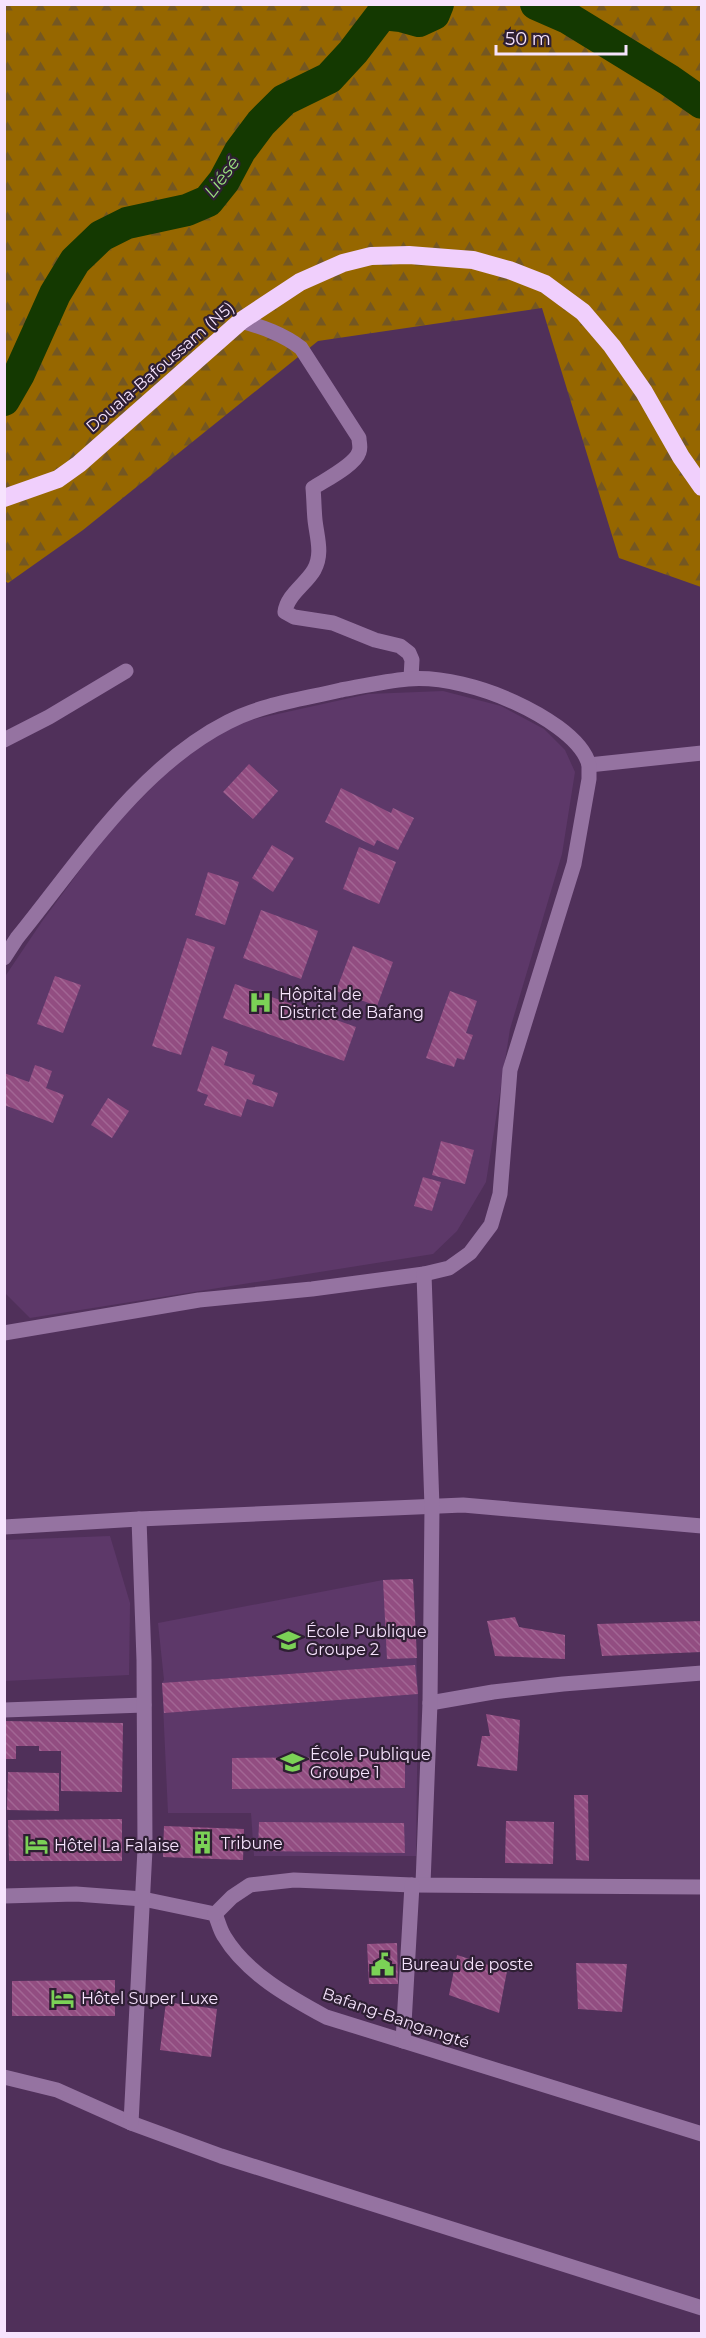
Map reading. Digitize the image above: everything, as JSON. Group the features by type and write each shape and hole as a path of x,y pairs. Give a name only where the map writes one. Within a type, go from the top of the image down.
{"highway":[{"name":"Douala-Bafoussam (N5)","path":"4,498 58,479 79,464 241,321 300,282 343,263 371,256 438,256 473,260 509,270 545,284 583,312 612,346 644,392 681,457 702,487"}],"street":[{"path":"241,321 266,328 301,348 358,438 360,449 358,456 313,488 320,543 318,559 314,571 290,599 285,612 294,617 333,623 375,640 400,646 409,653 412,660 411,678"},
{"path":"4,740 49,717 126,671"},
{"path":"4,958 17,938 114,817 149,778 192,744 229,721 271,706 369,684 411,678 454,682 479,689 537,713 569,737 581,749 589,765 589,779 574,864 510,1070 500,1194 491,1225 470,1253 449,1268 424,1274 312,1289 200,1300 4,1333"},
{"path":"589,765 702,753"},
{"path":"403,2041 418,1885 430,1703 432,1507 424,1274"},
{"path":"4,1527 139,1519 484,1505 702,1526"},
{"path":"131,2123 145,1849 144,1660 139,1519"},
{"path":"430,1703 563,1683 702,1673"},
{"path":"4,1710 144,1705"},
{"path":"4,1896 76,1894 143,1899 215,1914 232,1897 250,1885 294,1880 418,1885 702,1887"},
{"name":"Bafang-Bangangté","path":"215,1914 224,1936 248,1966 291,1998 326,2017 702,2134"},
{"path":"4,2078 57,2090 131,2123 221,2156 702,2308"}],"shaded area":[{"name":"Hôpital de District de Bafang","path":"443,691 501,706 544,729 565,750 575,772 562,854 510,1029 486,1182 457,1231 433,1254 30,1318 5,1293 4,978 43,920 109,831 176,763 233,724 368,694"},
{"path":"110,1536 130,1603 129,1675 5,1681 5,1540"},
{"path":"413,1579 418,1694 416,1856 254,1856 251,1813 168,1813 162,1683 164,1680 158,1623 383,1580"}],"green space":[{"path":"5,5 701,5 701,587 619,558 542,308 318,341 83,530 8,583 5,581"}],"building":[{"path":"249,764 278,791 253,819 223,792"},
{"path":"341,788 391,813 393,808 414,818 398,850 377,840 374,846 325,822"},
{"path":"272,845 294,858 273,892 252,878"},
{"path":"359,847 396,862 379,904 343,889"},
{"path":"208,872 239,882 225,925 195,915"},
{"path":"261,910 318,931 301,979 243,958"},
{"path":"187,938 215,947 181,1055 152,1046"},
{"path":"353,946 393,962 377,1006 336,991"},
{"path":"55,976 81,985 63,1033 37,1024"},
{"path":"235,984 356,1027 344,1061 223,1018"},
{"path":"450,991 477,1001 466,1033 473,1035 464,1060 457,1058 454,1067 426,1058"},
{"path":"212,1046 228,1052 224,1065 255,1075 252,1084 278,1093 273,1107 247,1099 241,1117 204,1105 208,1095 197,1091"},
{"path":"35,1065 52,1071 46,1088 64,1095 53,1123 4,1105 4,1073 29,1082"},
{"path":"108,1098 129,1111 112,1138 91,1125"},
{"path":"441,1141 474,1150 465,1184 432,1175"},
{"path":"423,1177 441,1182 432,1211 414,1206"},
{"path":"413,1579 417,1658 387,1659 383,1580"},
{"path":"515,1617 519,1627 565,1635 565,1659 495,1656 487,1621"},
{"path":"702,1621 702,1652 602,1656 597,1624"},
{"path":"415,1665 418,1694 164,1713 162,1683"},
{"path":"486,1714 520,1720 517,1771 477,1766 482,1736 490,1736"},
{"path":"4,1721 123,1723 122,1792 61,1791 61,1751 39,1751 39,1746 16,1746 16,1759 4,1759"},
{"path":"405,1757 405,1788 232,1789 232,1758"},
{"path":"8,1772 59,1773 59,1811 7,1810"},
{"path":"574,1795 588,1795 589,1861 576,1860"},
{"path":"122,1819 122,1861 9,1861 8,1820"},
{"path":"506,1821 554,1822 553,1864 505,1863"},
{"path":"259,1822 404,1823 405,1853 258,1851"},
{"name":"Tribune","path":"164,1826 244,1829 243,1860 163,1857"},
{"name":"Bureau de poste","path":"397,1943 398,1984 369,1984 367,1944"},
{"path":"457,1955 507,1971 499,2013 449,1995"},
{"path":"576,1963 627,1964 622,2012 578,2009"},
{"name":"Hôtel Super Luxe","path":"115,1980 115,2016 12,2016 12,1981"},
{"path":"166,2002 217,2009 211,2057 160,2050"}],"waterway":[{"name":"Liésé","path":"4,400 19,374 55,294 75,261 101,236 127,223 187,210 208,201 224,181 240,151 261,123 284,100 329,78 353,52 382,14 419,21 434,14 438,4"},
{"name":"Liésé","path":"536,4 568,18 702,103"}],"place":[{"name":"Hôpital de District de Bafang","path":"261,1003"},
{"name":"École Publique Groupe 2","path":"288,1640"},
{"name":"École Publique Groupe 1","path":"292,1763"},
{"name":"Tribune","path":"203,1843"},
{"name":"Hôtel La Falaise","path":"36,1845"},
{"name":"Bureau de poste","path":"383,1964"},
{"name":"Hôtel Super Luxe","path":"63,1998"}]}
